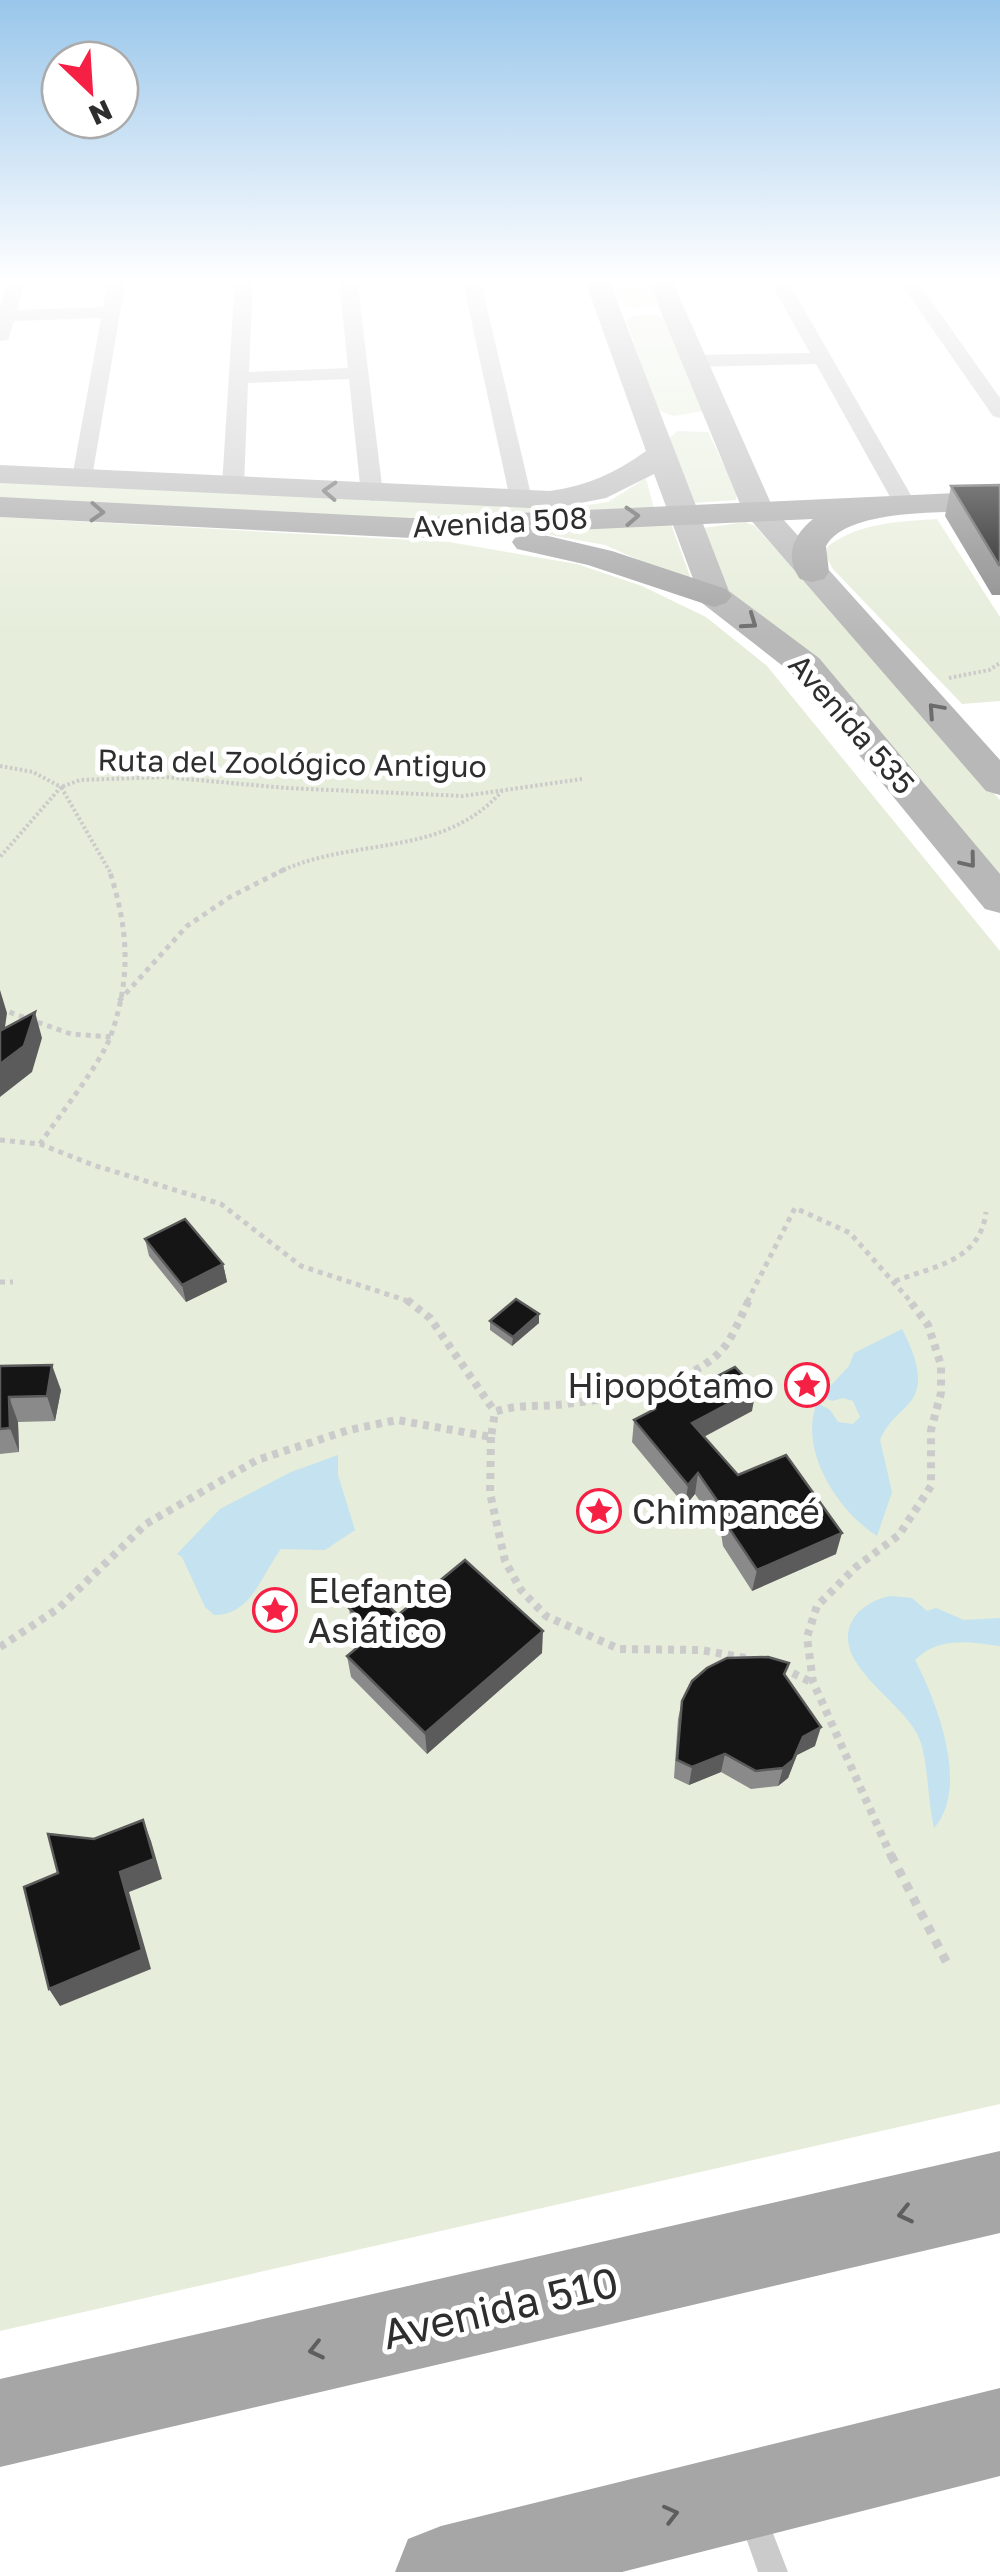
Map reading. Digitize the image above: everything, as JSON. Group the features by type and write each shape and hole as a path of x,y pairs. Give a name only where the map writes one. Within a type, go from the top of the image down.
{"main road":[{"name":"Avenida 508","path":"0,507 362,526 442,526 1000,501"},
{"path":"812,572 804,554 818,531 852,514 905,504"},
{"path":"442,526 573,549 651,571 714,596"},
{"name":"Avenida 510","path":"0,2423 1000,2192"},
{"path":"487,2566 605,2545 759,2534 1000,2432"}],"street":[{"path":"82,478 96,398"},
{"path":"233,486 238,398"},
{"path":"362,398 372,494"},
{"path":"498,398 520,499"},
{"path":"640,398 714,596"},
{"name":"Avenida 535","path":"710,398 759,511 1000,783"},
{"path":"845,398 905,504"},
{"path":"656,441 722,424"},
{"name":"Avenida 508","path":"0,474 550,500 597,493 623,482 656,441"},
{"name":"Avenida 535","path":"714,596 806,666 1000,900"}],"path":[{"path":"912,684 988,670 1000,663"},
{"name":"Ruta del Zoológico Antiguo","path":"0,766 34,772 61,787 108,865 123,913 128,955 111,1037 40,1144"},
{"name":"Ruta del Zoológico Antiguo","path":"0,857 61,787 80,780 165,777 286,788 463,796 582,780"},
{"path":"118,1002 174,938 230,898 296,864 398,844 474,821 488,813 503,790"},
{"path":"0,1013 6,1011 71,1034 111,1037"},
{"path":"0,1140 40,1144 92,1165 221,1204 301,1266 405,1298 430,1318 495,1412 490,1437 490,1494 506,1561 521,1590 546,1616 619,1649 702,1650 755,1660"},
{"path":"495,1412 518,1404 601,1400 666,1384 692,1372 726,1345 795,1208 850,1233 895,1281 928,1325 941,1365 941,1394 931,1430 931,1486 900,1535 856,1566 817,1606 807,1637 812,1682 896,1866 949,1967"},
{"path":"895,1281 969,1255 986,1232 986,1212"},
{"path":"0,1282 13,1282"},
{"path":"0,1648 59,1608 146,1524 211,1483 257,1460 349,1430 397,1420 490,1437"},
{"path":"772,1663 812,1682"}],"green space":[{"path":"653,398 699,398 704,411 674,416 657,410"},
{"path":"678,431 708,432 737,492 736,500 694,503 667,440"},
{"path":"646,478 654,509 378,519 0,501 0,480 561,509 608,502"},
{"path":"0,517 449,542 577,564 642,586 706,617 767,666 1000,951 1000,2104 0,2331"},
{"path":"937,519 1000,617 1000,701 962,704 832,568 826,555 828,546 854,532"},
{"path":"670,522 693,584 605,545 523,530"},
{"path":"745,522 755,526 1000,800 1000,883 723,596 703,528"}],"water":[{"path":"902,1329 916,1365 918,1384 911,1401 880,1440 892,1492 877,1536 848,1511 825,1478 813,1440 813,1421 817,1403 830,1410 838,1422 853,1424 860,1417 853,1401 832,1401 821,1396 849,1366 854,1353"},
{"path":"338,1455 338,1475 355,1530 325,1550 281,1549 247,1601 227,1613 214,1615 205,1607 182,1557 177,1554 220,1509 291,1472"},
{"path":"890,1596 912,1598 927,1611 936,1608 964,1620 1000,1618 1000,1646 944,1644 915,1660 940,1721 950,1768 944,1811 934,1828 921,1743 914,1728 861,1669 848,1638 859,1612"}],"building":[{"path":"1000,485 1000,565 999,565 951,486"},
{"path":"35,1012 24,1046 0,1064 0,1031"},
{"path":"185,1219 223,1264 182,1285 145,1239"},
{"path":"516,1299 539,1314 513,1337 490,1321"},
{"path":"52,1365 47,1396 9,1397 10,1428 0,1429 0,1366"},
{"path":"735,1367 756,1389 692,1423 738,1475 786,1455 842,1533 757,1570 698,1473 688,1485 634,1420 655,1409 653,1406 667,1396 671,1400"},
{"path":"465,1560 543,1631 425,1733 347,1656 375,1633 349,1608 371,1590 398,1615"},
{"path":"768,1657 789,1663 784,1674 821,1727 803,1737 793,1760 783,1768 756,1771 725,1754 692,1767 677,1760 682,1701 692,1681 727,1658"},
{"path":"143,1820 154,1859 120,1872 142,1950 49,1989 24,1887 58,1873 48,1834 94,1839"}],"place":[{"name":"Hipopótamo","path":"807,1385"},
{"name":"Chimpancé","path":"599,1511"},
{"name":"Elefante Asiático","path":"275,1610"}]}
